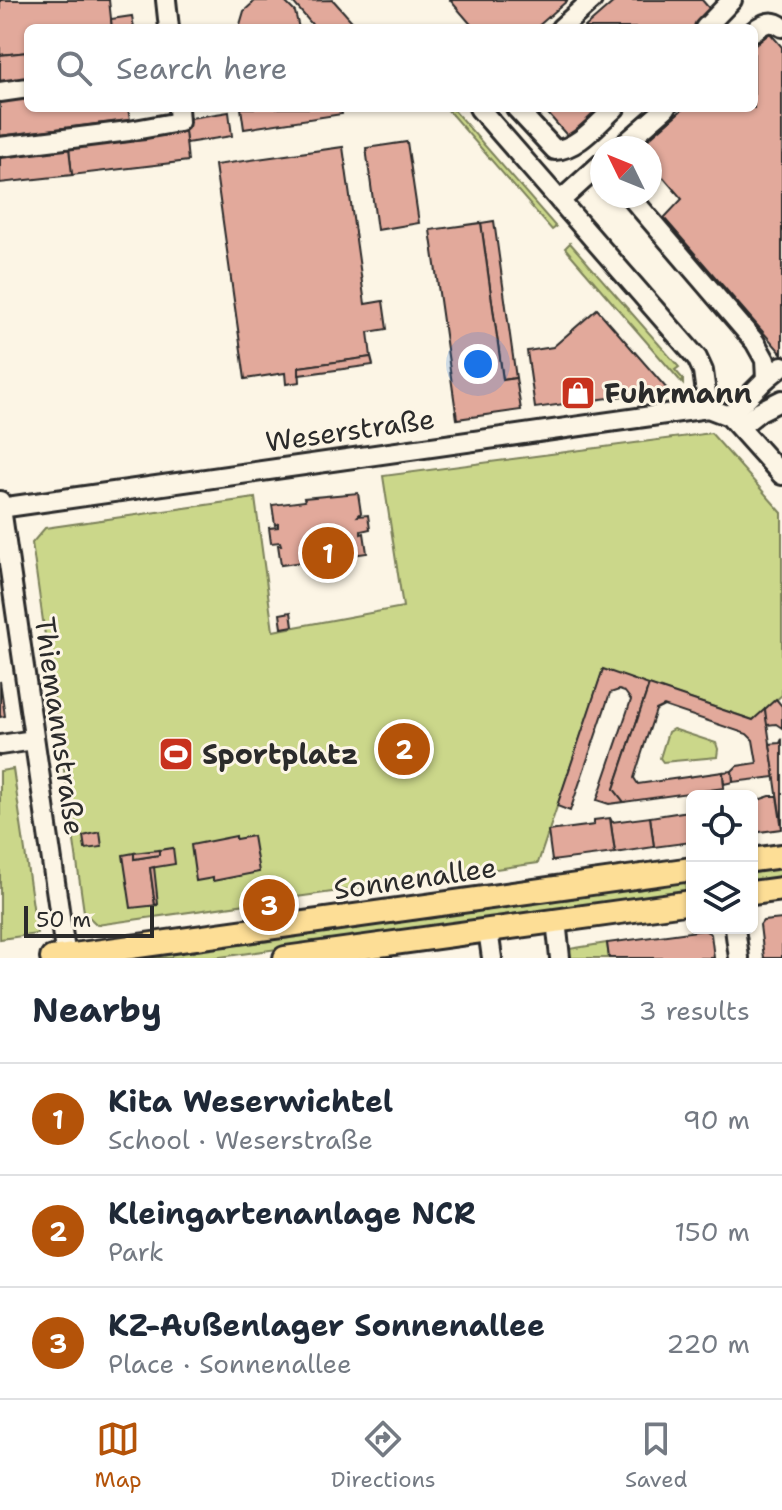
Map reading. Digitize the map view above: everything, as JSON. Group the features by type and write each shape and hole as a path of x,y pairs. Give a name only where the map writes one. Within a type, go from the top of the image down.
{"main road":[{"path":"758,859 782,856"},
{"name":"Sonnenallee","path":"61,957 686,870"},
{"path":"758,892 782,889"},
{"path":"285,958 686,903"}],"street":[{"path":"166,0 169,24"},
{"path":"565,24 592,0"},
{"path":"709,24 732,0"},
{"path":"758,29 769,22 782,27"},
{"path":"0,92 24,89"},
{"path":"0,147 179,122 178,112"},
{"path":"482,112 697,358 703,371 708,408 734,422 782,475"},
{"path":"520,112 555,150 563,150 574,144 610,112"},
{"path":"634,136 661,112"},
{"path":"560,201 590,174"},
{"path":"640,208 755,342 765,360 766,379"},
{"path":"734,422 766,379 782,366"},
{"path":"734,422 782,400"},
{"name":"Weserstraße","path":"0,508 708,408"},
{"name":"Thiemannstraße","path":"0,501 61,957"},
{"path":"0,745 34,740"},
{"path":"556,920 560,958"},
{"path":"488,930 492,958"},
{"path":"736,934 739,958"}],"green space":[{"path":"449,112 455,112 556,227 552,230"},
{"path":"570,243 679,367 675,370 683,379 683,384 565,248"},
{"path":"711,433 782,513 782,695 753,720 603,670 538,863 97,925 84,912 32,543 45,528 255,498 273,631 403,607 383,476"},
{"path":"673,729 716,743 717,757 663,762 660,758 668,732"},
{"path":"13,769 37,934 0,939 0,771"},
{"path":"782,865 782,879 758,882 760,869"},
{"path":"685,880 686,892 213,958 142,958 142,955 166,952 167,955 174,954 174,950 192,948 193,952 200,950 200,947 225,943 226,947 233,946 233,942 263,938 264,942 271,941 271,937 281,935 281,939 289,938 289,934 308,936 308,932 353,925 354,929 361,928 362,924 392,920 393,924 400,923 400,919 419,920 419,916 427,915 428,919 435,918 435,914 466,910 466,913 474,913 474,909 545,899 546,902 554,901 554,898 565,896 566,900 573,899 573,895 637,886 638,890 649,888 649,884"},
{"path":"607,943 609,958 571,958 569,949"}],"building":[{"path":"0,0 109,0 112,24 24,24 24,52 0,55"},
{"path":"333,0 354,24 312,24 292,1"},
{"path":"450,0 568,0 541,24 471,24"},
{"path":"616,0 702,0 715,15 705,24 589,24"},
{"path":"255,1 284,1 295,12 298,24 240,24 244,11"},
{"path":"132,16 133,24 112,24 111,19"},
{"path":"770,33 782,47 782,354 664,218 682,199 662,176 662,136 652,136 679,112 758,112 758,43"},
{"path":"24,52 24,80 0,83 0,55"},
{"path":"24,96 24,112 129,112 130,120 0,136 0,99"},
{"path":"229,112 232,136 186,143 184,119"},
{"path":"242,112 342,114 244,129"},
{"path":"546,112 603,112 571,140"},
{"path":"185,131 188,161 72,175 69,148 145,140 144,135"},
{"path":"407,142 419,223 377,230 366,148"},
{"path":"343,147 365,304 383,301 387,329 368,332 371,357 299,367 300,382 286,384 285,373 245,379 215,165"},
{"path":"69,148 72,175 0,183 0,156"},
{"path":"494,221 516,378 503,380 481,223"},
{"path":"481,223 503,380 516,378 521,410 457,419 430,230"},
{"path":"597,309 668,390 535,408 527,351 553,347"},
{"path":"371,357 373,365 299,375 299,367"},
{"path":"358,493 361,513 358,516 368,515 370,529 361,531 367,553 281,565 280,542 271,543 269,528 278,527 272,505 305,501 304,498"},
{"path":"291,612 293,626 282,628 280,614"},
{"path":"603,669 649,685 614,789 624,802 609,804 597,800 631,700 619,690 610,693 570,811 557,806"},
{"path":"0,681 5,716 0,717"},
{"path":"649,685 753,720 765,709 775,777 733,782 732,771 737,766 757,763 753,740 747,734 664,706 656,710 646,740 634,778 638,784 723,772 724,788 686,790 686,793 624,802 614,789"},
{"path":"776,699 782,706 782,728 776,724 767,725 765,709"},
{"path":"782,739 782,829 770,744 780,743"},
{"path":"732,771 733,782 724,784 723,772"},
{"path":"777,796 782,829 758,832 758,800"},
{"path":"686,811 686,843 654,847 650,817"},
{"path":"650,817 654,847 615,853 610,818 612,822"},
{"path":"610,818 615,853 552,861 548,831 594,825 594,820"},
{"path":"100,832 102,847 85,849 83,836"},
{"path":"236,836 236,839 253,836 259,872 213,881 213,878 196,881 191,845"},
{"path":"173,848 175,864 150,868 155,905 158,905 131,908 123,855 134,853 134,859 159,855 159,850"},
{"path":"159,850 159,855 134,859 134,853"},
{"path":"154,867 158,904 155,905 150,868"},
{"path":"782,919 782,958 764,958 760,925 763,921"},
{"path":"686,932 711,934 714,958 609,958 607,943"}],"place":[{"name":"Fuhrmann","path":"578,393"},
{"name":"Kita Weserwichtel","path":"328,553"},
{"name":"Kleingartenanlage NCR","path":"404,749"},
{"name":"Sportplatz","path":"176,754"},
{"name":"KZ-Außenlager Sonnenallee","path":"269,905"}]}
